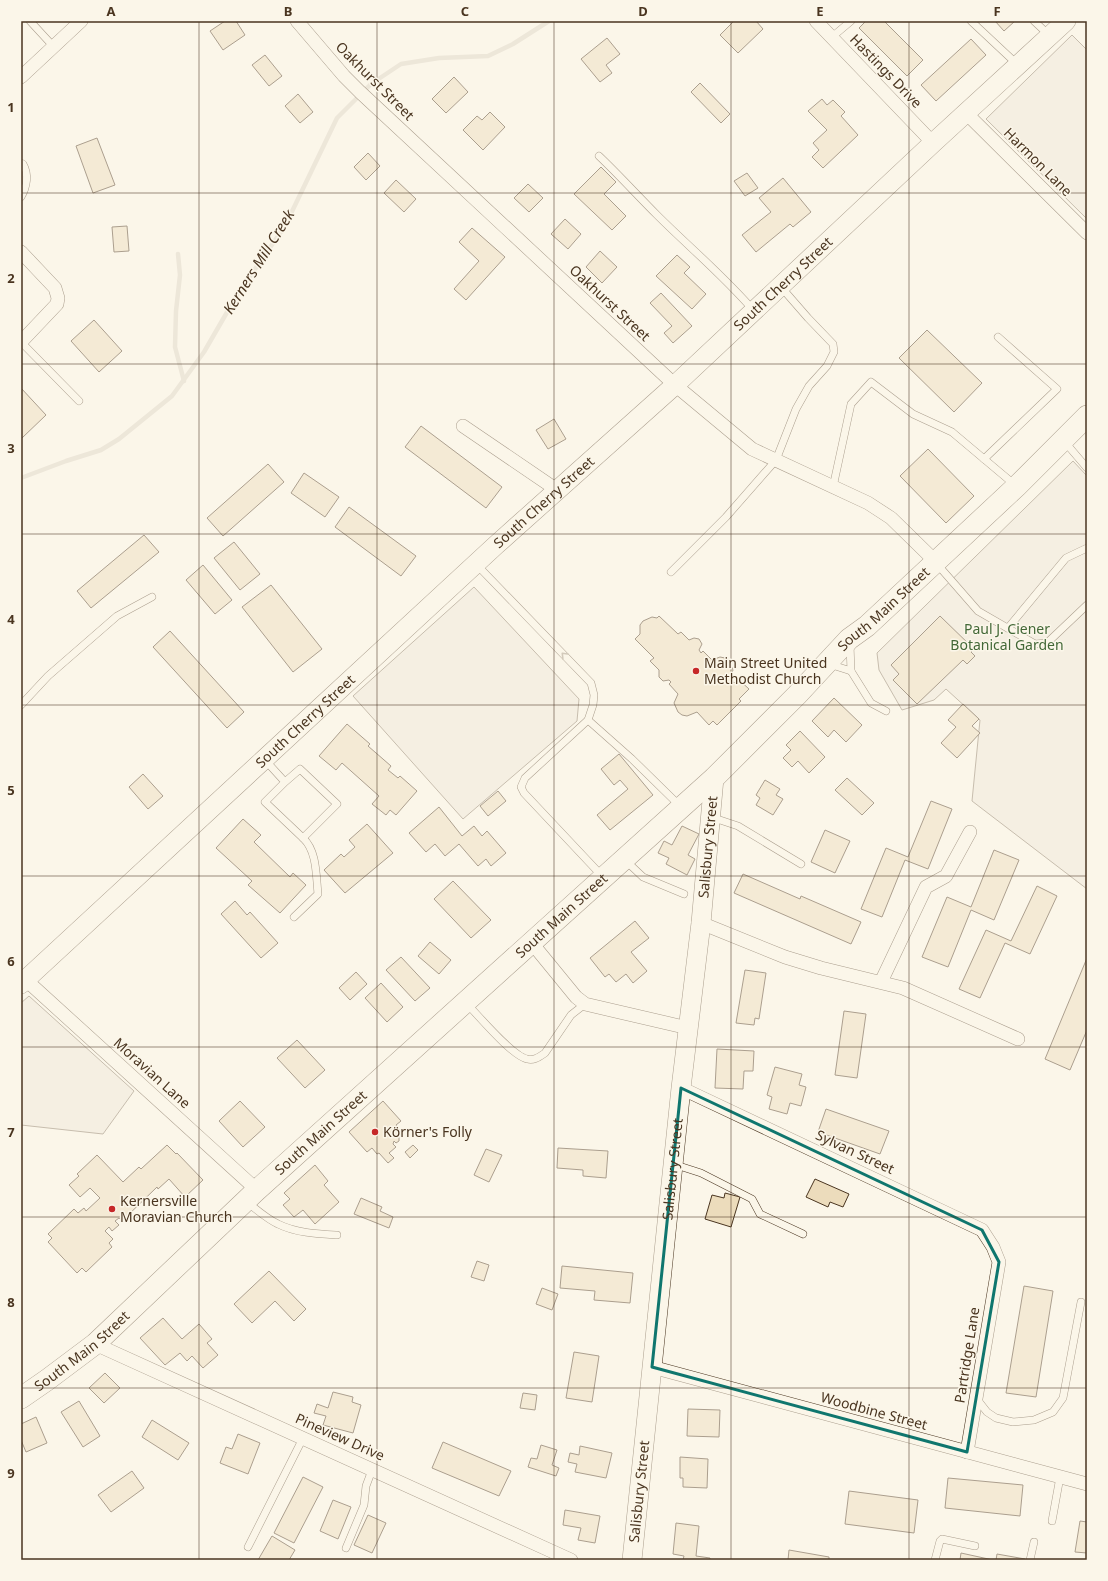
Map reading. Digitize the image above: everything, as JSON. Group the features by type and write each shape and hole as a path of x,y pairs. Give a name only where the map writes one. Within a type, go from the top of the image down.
{"main road":[{"name":"South Cherry Street","path":"23,982 476,564 675,385 933,143 1066,21"},
{"name":"South Main Street","path":"21,1398 95,1344 251,1195 714,778 797,696 849,639 867,626 936,562 1017,486 1087,416"},
{"name":"Salisbury Street","path":"632,1560 681,1088 701,923 714,778"}],"street":[{"path":"21,77 81,21"},
{"name":"Oakhurst Street","path":"297,21 344,76 375,106 675,385 752,449 868,503 891,518 936,562"},
{"name":"Hastings Drive","path":"816,21 933,143"},
{"name":"Harmon Lane","path":"966,113 1087,234"},
{"path":"21,252 55,288 58,298 56,304 49,313 21,342"},
{"path":"463,426 557,490"},
{"path":"881,982 926,887 946,876 970,832"},
{"path":"701,923 792,959 821,968 904,988 1018,1039"},
{"path":"531,942 576,997 585,1004 688,1028"},
{"name":"Moravian Lane","path":"23,982 251,1195"},
{"name":"Sylvan Street","path":"681,1088 982,1230 993,1248 999,1262"},
{"name":"Partridge Lane","path":"968,1452 999,1262"},
{"name":"Pineview Drive","path":"95,1344 571,1560"},
{"name":"Woodbine Street","path":"652,1367 1087,1484"}],"lane":[{"path":"30,21 53,46"},
{"path":"832,38 851,21"},
{"path":"971,21 1018,65"},
{"path":"1034,21 1050,36"},
{"path":"599,156 625,180 656,214 720,275 754,311"},
{"path":"21,163 24,164 28,171 27,182 21,197"},
{"path":"671,572 726,517 776,460 796,409 809,386 827,366 834,352 833,344 808,318 781,286"},
{"path":"984,459 1057,389 998,337"},
{"path":"21,342 79,401"},
{"path":"833,487 851,404 871,382 913,414 952,432 1017,486"},
{"path":"1062,440 1087,468"},
{"path":"1008,628 1066,558 1087,548"},
{"path":"936,562 978,611 1035,644 1047,643 1087,605"},
{"path":"476,564 591,683 594,695 593,705 588,720 525,778 521,787 524,793 604,877"},
{"path":"21,705 48,676 117,616 152,597"},
{"path":"849,639 850,671 871,703 886,711"},
{"path":"827,664 850,671"},
{"path":"588,720 632,759 681,807"},
{"path":"264,759 285,782"},
{"path":"294,917 318,894 313,853 308,843 265,802 300,769 337,804 303,838"},
{"path":"710,817 738,826 800,864"},
{"path":"624,859 643,877 684,894"},
{"path":"466,1002 519,1056 533,1060 539,1058 545,1053 571,1015 585,1004"},
{"path":"673,1164 702,1173 752,1199 760,1214 804,1234"},
{"path":"251,1195 262,1214 279,1225 306,1232 338,1235"},
{"path":"976,1398 987,1412 996,1418 1013,1422 1034,1420 1053,1412 1063,1398 1081,1302"},
{"path":"248,1547 303,1438"},
{"path":"346,1548 364,1505 366,1486 372,1470"},
{"path":"1052,1521 1060,1477"},
{"path":"935,1560 940,1541 942,1539 975,1546"},
{"path":"1030,1560 1034,1542"}],"highlighted area":[{"path":"681,1088 982,1230 999,1262 967,1452 652,1367"}],"green space":[{"path":"1072,35 1087,50 1087,219 986,119"},
{"name":"Paul J. Ciener Botanical Garden","path":"1073,461 1087,476 1087,889 972,801 980,720 946,689 934,700 902,710 879,670 877,653"},
{"path":"474,587 579,699 577,721 463,819 353,696"},
{"path":"29,996 134,1091 103,1134 21,1125 21,1003"}],"building":[{"path":"225,21 236,21 245,35 223,50 210,31"},
{"path":"734,21 756,21 763,29 738,53 720,35"},
{"path":"866,21 884,21 923,60 907,76 859,28"},
{"path":"995,21 1015,21 1004,31"},
{"path":"607,38 620,54 606,65 612,73 600,82 581,59"},
{"path":"971,39 986,55 936,101 921,85"},
{"path":"265,55 282,76 269,86 252,65"},
{"path":"454,77 468,92 446,113 432,99"},
{"path":"700,83 730,114 721,123 691,92"},
{"path":"298,94 313,112 300,123 285,106"},
{"path":"822,99 827,105 833,100 845,112 841,116 858,135 823,168 812,157 819,150 813,143 827,130 808,111"},
{"path":"490,112 505,127 483,150 463,130 477,116 482,120"},
{"path":"97,138 115,185 93,193 76,146"},
{"path":"368,153 380,166 366,180 354,167"},
{"path":"601,167 616,182 604,194 626,216 612,230 574,194"},
{"path":"747,173 758,188 745,196 734,181"},
{"path":"783,178 811,212 793,227 790,224 756,252 742,235 771,212 759,198"},
{"path":"396,180 416,199 404,212 384,193"},
{"path":"528,184 543,198 529,212 514,198"},
{"path":"565,219 581,234 568,249 551,234"},
{"path":"127,226 129,251 114,252 112,227"},
{"path":"472,228 505,257 466,300 454,289 479,261 459,242"},
{"path":"600,251 617,267 602,283 586,267"},
{"path":"677,255 690,267 684,273 706,294 692,309 656,276"},
{"path":"661,293 692,326 673,343 664,333 672,326 650,303"},
{"path":"94,320 122,351 99,372 71,341"},
{"path":"927,330 982,383 954,412 899,358"},
{"path":"21,388 46,415 22,438 21,436"},
{"path":"554,419 566,439 548,449 536,430"},
{"path":"421,426 502,487 486,508 405,447"},
{"path":"928,449 974,496 946,523 900,476"},
{"path":"268,464 284,482 223,536 207,518"},
{"path":"304,473 339,497 325,517 291,493"},
{"path":"349,507 416,556 401,576 335,527"},
{"path":"144,535 159,552 91,608 77,591"},
{"path":"234,542 260,574 240,590 214,558"},
{"path":"203,565 232,600 215,614 186,580"},
{"path":"271,585 322,649 293,672 242,607"},
{"name":"Main Street United Methodist Church","path":"659,616 678,634 681,632 689,640 694,638 699,639 702,644 699,650 701,653 703,651 712,660 720,657 729,661 733,670 730,678 734,683 738,679 749,689 739,699 741,701 717,725 713,721 709,725 697,712 687,716 678,712 674,703 678,694 669,684 671,682 669,680 663,681 659,677 659,670 650,661 654,658 635,639 640,634 640,625 643,621 652,617 657,618"},
{"path":"940,616 974,649 971,652 975,656 967,664 963,660 917,704 893,680 899,674 891,665"},
{"path":"170,631 244,712 227,728 153,647"},
{"path":"834,698 862,725 846,742 834,730 828,737 812,721"},
{"path":"963,704 979,719 972,726 980,733 957,758 941,743 956,727 948,720"},
{"path":"347,724 370,744 368,746 391,766 388,770 398,778 400,776 417,791 396,815 390,810 386,815 372,804 379,796 342,763 336,770 319,756"},
{"path":"800,731 825,757 809,773 798,761 792,767 783,758 791,750 786,745"},
{"path":"619,754 653,795 610,830 597,815 628,789 620,780 614,785 601,769"},
{"path":"143,774 163,796 148,809 129,787"},
{"path":"847,778 874,803 862,815 835,790"},
{"path":"765,780 780,789 776,795 783,799 773,815 756,805 760,798 756,795"},
{"path":"498,791 506,801 488,816 480,806"},
{"path":"931,801 952,809 928,869 905,860 882,917 861,909 886,848 908,857"},
{"path":"439,807 462,836 474,826 482,836 487,831 506,853 491,866 486,859 478,866 459,844 445,856 435,844 426,852 409,833"},
{"path":"243,819 261,835 254,842 290,877 293,873 306,885 280,913 248,885 252,881 216,848"},
{"path":"367,824 393,853 345,893 324,870 341,854 344,857 355,847 349,840"},
{"path":"682,826 699,834 688,855 695,859 687,875 666,864 669,858 658,853 664,841 672,845"},
{"path":"825,830 850,841 835,873 811,862"},
{"path":"994,850 1019,860 994,920 971,910 948,967 922,957 947,897 971,907"},
{"path":"743,874 800,899 801,896 861,922 851,944 734,893"},
{"path":"453,881 491,920 471,938 434,899"},
{"path":"1037,886 1057,896 1030,954 1005,943 980,998 959,989 986,930 1011,941"},
{"path":"235,901 247,915 250,912 278,943 261,958 221,914"},
{"path":"635,921 649,938 631,952 647,971 633,983 626,974 616,982 609,974 605,977 590,958"},
{"path":"430,942 451,960 439,974 418,956"},
{"path":"401,957 430,988 415,1001 386,970"},
{"path":"1087,958 1087,1030 1070,1070 1045,1059"},
{"path":"745,970 766,973 759,1019 755,1018 754,1025 736,1023"},
{"path":"356,972 367,984 350,1000 339,988"},
{"path":"381,983 403,1007 387,1022 365,998"},
{"path":"844,1011 866,1014 857,1078 835,1075"},
{"path":"297,1040 325,1070 305,1088 277,1058"},
{"path":"717,1049 754,1051 753,1071 744,1071 743,1089 715,1088"},
{"path":"775,1067 802,1074 799,1085 806,1087 801,1106 790,1103 787,1114 769,1109 772,1097 767,1095"},
{"path":"240,1101 265,1127 243,1147 219,1121"},
{"name":"Körner's Folly","path":"383,1101 401,1121 396,1125 401,1132 398,1135 399,1141 396,1143 394,1141 393,1144 396,1147 389,1153 394,1158 388,1163 372,1148 367,1152 349,1132"},
{"path":"826,1109 889,1131 880,1154 818,1132"},
{"name":"Kernersville Moravian Church","path":"167,1145 176,1154 177,1153 203,1180 185,1197 169,1179 158,1189 157,1187 122,1221 119,1218 115,1221 119,1225 112,1231 109,1227 105,1231 113,1239 109,1243 112,1247 86,1272 82,1268 77,1273 48,1242 52,1238 48,1234 74,1209 78,1213 84,1208 86,1211 100,1198 90,1188 80,1197 69,1185 79,1176 77,1174 97,1155 123,1182 139,1167 141,1169"},
{"path":"413,1145 418,1150 410,1158 405,1152"},
{"path":"558,1148 608,1151 606,1178 583,1176 583,1170 557,1168"},
{"path":"486,1149 502,1155 489,1182 474,1175"},
{"path":"315,1165 328,1181 324,1185 339,1202 315,1224 303,1210 294,1217 283,1205 290,1199 284,1193"},
{"path":"815,1179 849,1194 843,1207 830,1202 828,1207 806,1197"},
{"path":"725,1193 740,1197 731,1227 705,1219 712,1195 724,1198"},
{"path":"361,1198 382,1207 380,1211 393,1217 389,1228 354,1214"},
{"path":"477,1261 489,1265 484,1281 471,1277"},
{"path":"562,1266 633,1273 630,1303 594,1300 595,1291 560,1288"},
{"path":"269,1271 306,1309 294,1321 275,1301 252,1323 234,1304"},
{"path":"1024,1286 1053,1291 1036,1397 1006,1393"},
{"path":"542,1288 558,1294 552,1310 536,1304"},
{"path":"163,1318 182,1339 199,1324 212,1339 207,1343 218,1355 203,1368 192,1356 187,1361 180,1353 165,1365 140,1338"},
{"path":"574,1352 599,1356 592,1402 566,1398"},
{"path":"105,1373 120,1388 104,1403 89,1388"},
{"path":"333,1392 353,1397 352,1402 361,1405 353,1433 323,1425 326,1416 314,1413 317,1404 328,1408"},
{"path":"523,1393 537,1395 535,1410 520,1408"},
{"path":"79,1401 100,1436 83,1447 61,1412"},
{"path":"688,1409 720,1410 719,1437 687,1436"},
{"path":"36,1417 47,1443 26,1452 21,1440 21,1424"},
{"path":"152,1420 189,1443 178,1460 142,1437"},
{"path":"238,1434 260,1443 248,1474 220,1463 226,1447 232,1449"},
{"path":"443,1442 511,1471 499,1496 432,1468"},
{"path":"541,1445 557,1450 552,1465 559,1468 556,1476 528,1467 531,1458 537,1459"},
{"path":"580,1446 612,1453 606,1478 575,1472 577,1464 568,1462 570,1453 579,1455"},
{"path":"680,1457 708,1459 707,1488 683,1487 683,1478 680,1478"},
{"path":"132,1471 144,1488 111,1512 98,1495"},
{"path":"303,1477 323,1487 294,1543 274,1533"},
{"path":"948,1478 1023,1485 1020,1516 945,1508"},
{"path":"849,1491 918,1500 914,1533 845,1524"},
{"path":"333,1500 351,1507 338,1539 320,1531"},
{"path":"565,1510 600,1516 595,1543 578,1540 581,1528 563,1525"},
{"path":"368,1515 386,1523 372,1553 354,1545"},
{"path":"1080,1521 1087,1522 1087,1553 1075,1552"},
{"path":"676,1523 699,1526 696,1556 710,1558 710,1560 683,1560 684,1556 673,1554"},
{"path":"272,1536 295,1550 289,1560 258,1560"},
{"path":"789,1550 829,1557 829,1560 788,1560"},
{"path":"961,1553 993,1560 960,1560"},
{"path":"997,1554 1025,1559 1025,1560 996,1560"}],"waterway":[{"name":"Kerners Mill Creek","path":"21,478 101,450 119,439 172,396 204,352 237,295 285,226 337,118 371,84 401,64 439,58 488,56 513,44 549,21"},
{"path":"178,254 180,275 176,311 175,347 184,381"}],"place":[{"name":"Main Street United Methodist Church","path":"696,671"},
{"name":"Körner's Folly","path":"375,1132"},
{"name":"Kernersville Moravian Church","path":"112,1209"}]}
